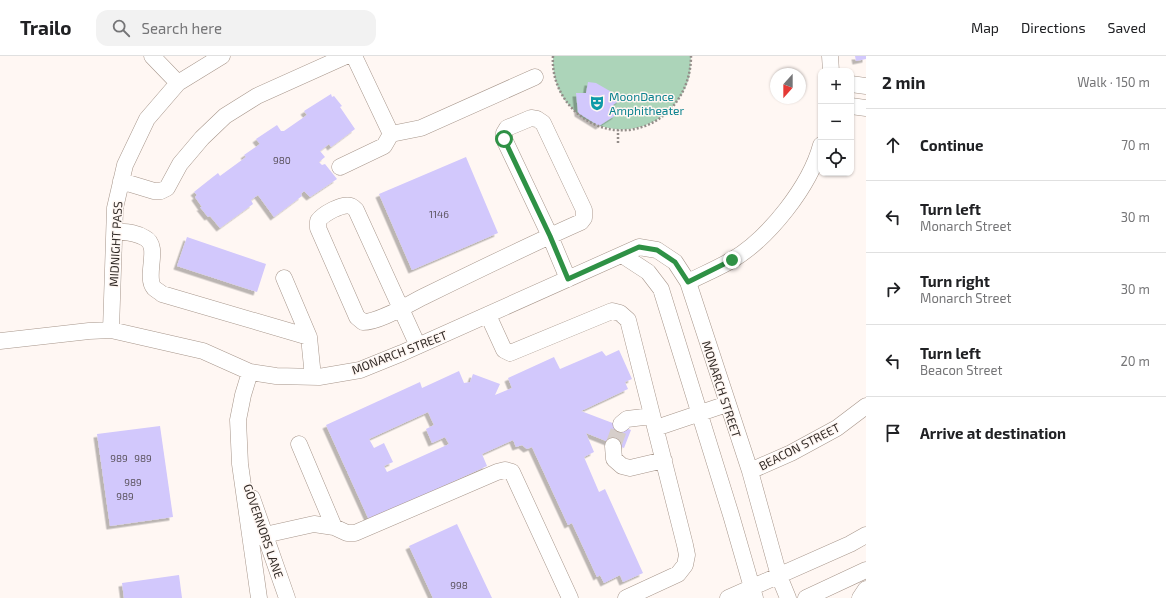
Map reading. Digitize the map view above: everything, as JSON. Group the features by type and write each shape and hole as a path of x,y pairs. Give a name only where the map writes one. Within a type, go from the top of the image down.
{"street":[{"path":"152,56 178,83"},
{"name":"MIDNIGHT PASS","path":"111,330 116,208 125,165 147,119 178,83 222,56"},
{"path":"121,181 154,191 161,191 167,188 180,164 202,138 225,116 257,96 346,56"},
{"path":"354,56 391,134"},
{"path":"830,56 831,68"},
{"path":"340,167 384,146 391,134 421,128 535,77"},
{"path":"854,84 866,86"},
{"path":"854,106 866,108"},
{"path":"418,346 400,308 356,210 350,206 343,206 321,216 318,221 318,228 357,317 363,322 371,322 400,308 550,236 581,222 584,218 584,210 543,123 537,119 531,118 507,128 504,133 504,139 550,236 568,279"},
{"path":"688,282 732,260 760,240 802,188 818,156"},
{"path":"115,231 138,234 147,239 152,246 151,280 154,288 162,294 309,337"},
{"name":"MONARCH STREET","path":"0,341 111,330 203,351 250,372 276,376 313,377 360,370 418,346 639,247 657,250 675,262 688,282 750,471 779,576 788,598"},
{"path":"622,255 648,272 661,289 754,593"},
{"path":"284,278 309,337 313,377"},
{"path":"488,315 504,350 510,353 612,311 620,314 628,320 687,555 684,565 678,574 626,598"},
{"name":"GOVERNORS LANE","path":"250,372 243,395 238,420 240,464 258,537 287,598"},
{"path":"621,424 628,419 654,422 700,413 727,404"},
{"name":"BEACON STREET","path":"750,471 791,453 837,428 866,406"},
{"path":"299,444 334,527"},
{"path":"613,446 614,459 622,466 630,468 664,460"},
{"path":"258,537 314,524 334,527 346,533 354,533 497,472 505,470 512,472 570,598"},
{"path":"728,598 754,593 779,576 850,544 866,534"},
{"name":"GOVERNORS LANE","path":"258,537 259,598"},
{"path":"806,598 866,570"},
{"path":"860,598 866,589"}],"path":[{"path":"553,56 552,66 557,86 566,103 581,117 598,126 618,130 628,130 649,124 667,113 681,97 689,78 691,56"},
{"path":"618,130 618,143"}],"green space":[{"path":"553,56 691,56 690,73 679,99 656,120 636,128 616,129 596,124 578,114 564,99 555,79"}],"building":[{"path":"855,56 866,56 866,59 856,61"},
{"name":"MoonDance Amphitheater","path":"588,82 596,83 615,94 620,100 613,105 616,115 599,126 578,113 576,93 586,93"},
{"path":"331,94 332,97 334,96 342,106 340,107 355,129 331,147 329,144 320,151 325,157 319,162 322,165 325,164 337,179 310,197 304,191 301,194 302,196 274,217 258,195 251,200 253,204 220,228 200,207 202,207 195,197 197,195 194,192 218,173 220,176 246,157 244,155 260,144 256,139 277,125 281,131 284,131 307,115 304,111"},
{"path":"466,157 498,233 412,270 379,194"},
{"path":"187,237 266,264 257,292 177,266"},
{"path":"619,350 632,379 625,382 628,389 581,411 631,430 624,448 586,433 594,452 584,457 599,492 605,489 643,573 623,582 620,575 604,583 600,575 597,577 572,523 568,525 532,447 527,449 522,445 516,447 513,440 482,454 487,466 369,520 326,425 420,382 422,388 459,371 464,383 470,382 473,374 500,384 495,395 512,388 508,378 554,357 560,369 602,351 606,356","holes":["428,412 434,425 426,429 432,443 445,437 449,444 387,472 384,466 393,462 384,443 374,448 369,439"]},
{"path":"160,426 173,517 110,526 97,434"},
{"path":"457,524 492,598 433,598 409,546"},
{"path":"179,575 182,598 124,598 122,583"}],"tunnel":[{"path":"613,446 621,424"}],"place":[{"name":"MoonDance Amphitheater","path":"597,103"}],"route":[{"path":"504,139 550,236 568,279 639,247 657,250 675,262 688,282 732,260"}]}
